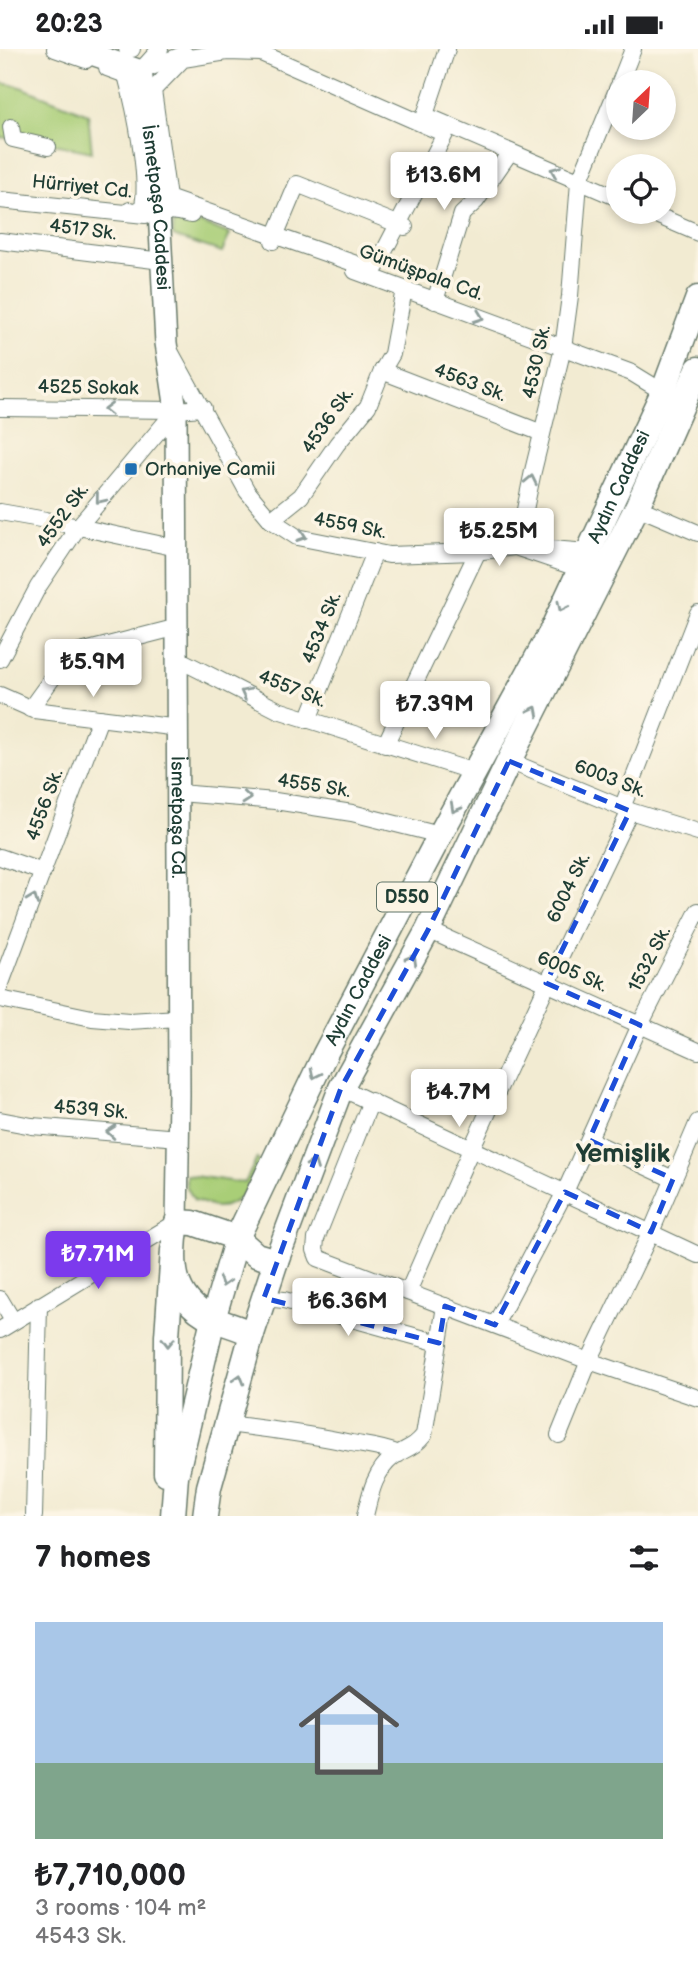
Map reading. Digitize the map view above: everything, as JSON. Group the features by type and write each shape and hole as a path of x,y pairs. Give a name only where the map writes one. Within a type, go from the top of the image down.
{"highway":[{"name":"Aydın Caddesi","path":"172,1516 176,1476 213,1319 237,1238 325,1054 550,634 663,391 698,298"},
{"name":"Aydın Caddesi","path":"205,1516 209,1487 252,1333 276,1261 341,1089 428,930 509,761 637,507 698,369"},
{"path":"185,1223 216,1221 239,1210 261,1187"},
{"path":"185,1223 237,1238 257,1255 276,1261"},
{"path":"172,1516 166,1475 167,1336 173,1250 185,1223"},
{"path":"173,1250 176,1282 193,1308 213,1319 252,1333"}],"main road":[{"path":"76,49 141,71"},
{"name":"İsmetpaşa Caddesi","path":"141,71 159,210 166,343 176,410"},
{"name":"İsmetpaşa Cd.","path":"176,410 179,1138 185,1223"}],"street":[{"path":"0,197 141,212 144,204 143,165 135,109 126,75 55,49"},
{"path":"141,71 160,49"},
{"path":"141,71 199,49"},
{"path":"425,115 447,49"},
{"path":"625,70 633,49"},
{"path":"278,50 606,193"},
{"path":"377,279 402,225 444,134 261,53 227,52 183,59 153,90 168,198 274,238 359,265 376,267 402,225 458,129"},
{"name":"4530 Sk.","path":"515,547 563,348 579,182 606,116"},
{"path":"11,127 13,139 48,147"},
{"path":"435,301 462,214 476,201 510,152"},
{"path":"274,238 297,184 402,225"},
{"name":"Hürriyet Cd.","path":"0,197 145,215 159,210"},
{"name":"Gümüşpala Cd.","path":"159,210 179,211 274,238 435,301 632,373 663,391"},
{"path":"676,224 698,233"},
{"name":"4517 Sk.","path":"0,241 162,261"},
{"name":"4536 Sk.","path":"271,520 301,496 337,444 368,406 392,354 404,289"},
{"name":"4559 Sk.","path":"166,343 247,491 271,520 297,537 389,555 515,547 584,560"},
{"name":"4563 Sk.","path":"382,371 542,433"},
{"name":"4525 Sokak","path":"0,408 176,410"},
{"path":"176,410 203,408"},
{"name":"4552 Sk.","path":"0,659 38,587 78,527 176,410"},
{"path":"637,507 698,533"},
{"path":"0,512 177,548"},
{"path":"385,745 478,551"},
{"name":"4534 Sk.","path":"308,720 375,552"},
{"name":"6004 Sk.","path":"408,1292 470,1149 626,810 698,613"},
{"path":"30,709 69,655 178,627"},
{"name":"4557 Sk.","path":"178,659 278,710 474,772"},
{"path":"0,695 30,709 179,728"},
{"name":"4556 Sk.","path":"0,986 100,718"},
{"name":"6003 Sk.","path":"509,761 626,810 698,832"},
{"name":"4555 Sk.","path":"179,793 275,800 352,813 440,835"},
{"path":"0,857 43,872"},
{"name":"1532 Sk.","path":"495,1325 565,1192 640,1025 698,911"},
{"name":"6005 Sk.","path":"428,930 698,1051"},
{"path":"0,999 92,1018 129,1021 179,1018"},
{"path":"341,1089 698,1255"},
{"path":"371,1101 316,1240 314,1250 318,1258 589,1361 698,1398"},
{"name":"4539 Sk.","path":"0,1120 32,1126 179,1138"},
{"path":"559,1435 589,1361 651,1232 673,1179 693,1148 698,1122"},
{"path":"589,1140 673,1179"},
{"path":"0,1299 7,1325 185,1223"},
{"path":"264,1298 284,1300 439,1343"},
{"path":"34,1516 40,1305"},
{"path":"365,1516 372,1488 381,1469 424,1436 445,1306"},
{"path":"227,1424 294,1431 383,1448 399,1454"}],"highlighted area":[{"path":"509,761 630,811 546,983 640,1025 589,1140 673,1179 651,1232 565,1192 495,1325 445,1306 439,1343 264,1298 341,1088 428,930"}],"green space":[{"path":"0,83 18,86 88,114 92,152 0,137"},
{"path":"181,216 230,234 222,252 173,236 174,217"},
{"path":"257,1158 260,1163 249,1185 239,1198 225,1206 216,1207 194,1200 186,1186 186,1175 245,1183"}],"place":[{"name":"Orhaniye Camii","path":"131,469"}],"district":[{"name":"Yemişlik","path":"623,1154"}]}
